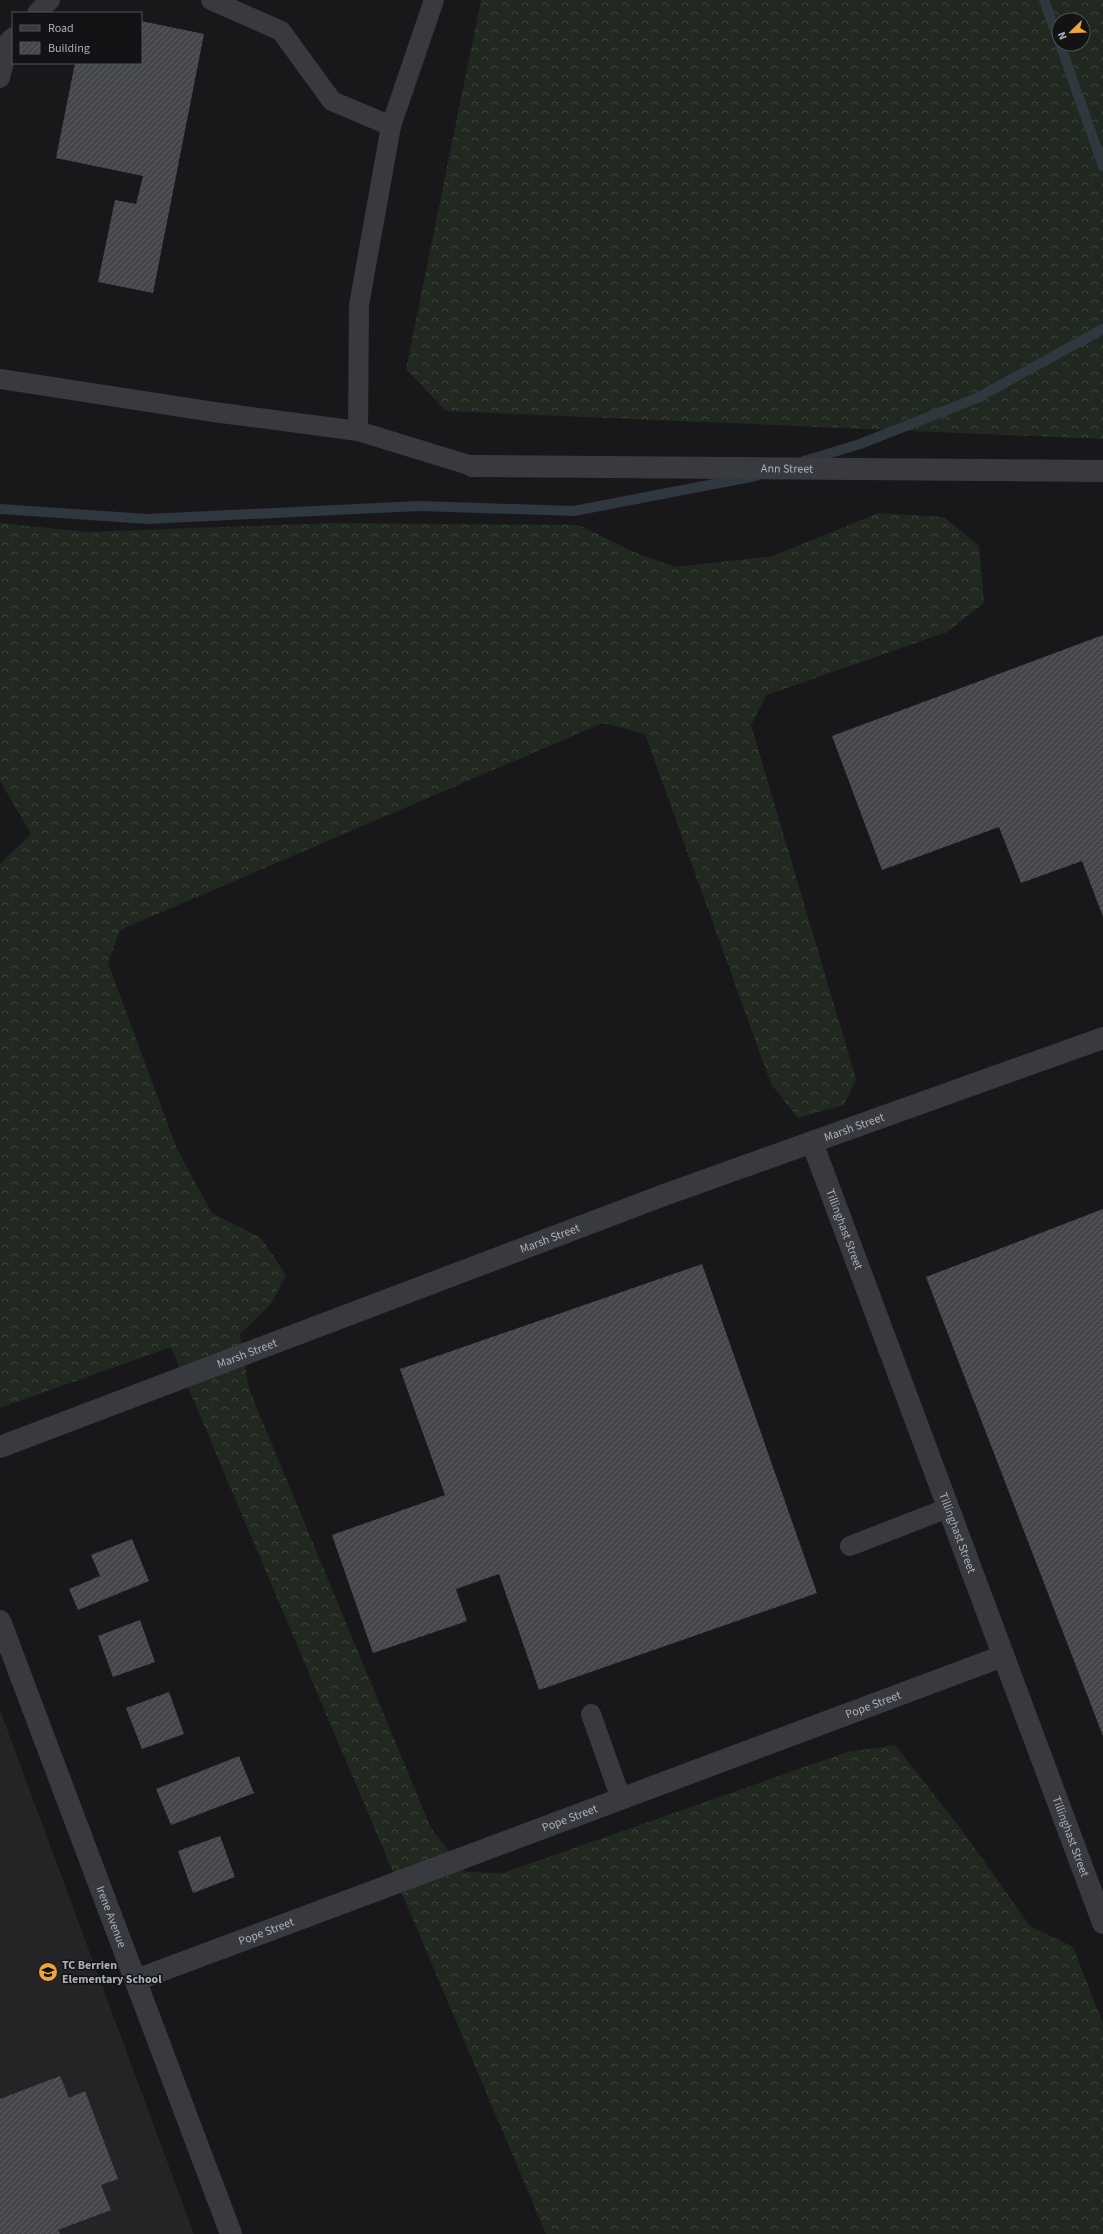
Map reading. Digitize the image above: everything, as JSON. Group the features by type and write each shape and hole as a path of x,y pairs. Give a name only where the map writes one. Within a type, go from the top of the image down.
{"street":[{"name":"Ann Street","path":"472,466 1103,471"},
{"name":"Marsh Street","path":"0,1446 664,1195 1103,1038"},
{"name":"Tillinghast Street","path":"812,1142 1103,1923"},
{"name":"Irene Avenue","path":"0,1621 231,2234"},
{"name":"Pope Street","path":"136,1980 1003,1656"}],"lane":[{"path":"38,12 50,0"},
{"path":"211,0 281,31 332,100 391,126"},
{"path":"358,431 359,305 391,126 434,0"},
{"path":"0,78 9,40 12,38"},
{"path":"0,379 214,412 358,431 472,466"},
{"path":"850,1546 948,1508"},
{"path":"591,1714 621,1799"}],"shaded area":[{"name":"TC Berrien Elementary School","path":"0,1710 194,2234 0,2234"}],"green space":[{"path":"481,0 1103,0 1103,439 446,411 406,369"},
{"path":"878,513 944,517 979,546 984,603 947,632 767,695 751,725 856,1079 844,1105 798,1118 771,1084 645,734 603,723 120,930 108,963 177,1149 212,1213 261,1238 286,1275 271,1304 240,1334 249,1389 431,1828 465,1872 503,1873 847,1752 895,1745 964,1833 1030,1926 1073,1947 1103,2024 1103,2234 546,2234 171,1347 0,1408 0,864 31,834 0,781 0,523 87,532 333,523 579,525 634,552 675,567 773,556"}],"building":[{"path":"142,21 204,34 153,293 98,282 115,200 136,204 143,176 56,158 75,64 142,64"},
{"path":"1103,635 1103,917 1082,861 1021,883 999,827 882,870 832,736"},
{"path":"1103,1209 1103,1736 926,1277"},
{"path":"702,1264 817,1593 539,1690 499,1574 456,1589 467,1621 373,1653 332,1535 445,1495 400,1369"},
{"path":"132,1539 149,1581 78,1610 69,1589 100,1576 91,1555"},
{"path":"140,1620 155,1662 113,1677 98,1636"},
{"path":"169,1692 184,1734 142,1749 126,1708"},
{"path":"239,1756 254,1793 171,1825 156,1789"},
{"path":"220,1836 235,1877 193,1893 178,1851"},
{"path":"60,2076 69,2098 85,2091 118,2179 101,2185 111,2210 58,2230 60,2234 0,2234 0,2099"}],"waterway":[{"path":"1044,0 1051,20"},
{"path":"1063,52 1103,166"},
{"path":"804,461 860,444 977,398 1103,329"},
{"path":"0,509 148,519 419,506 574,511 756,476"}],"place":[{"name":"TC Berrien Elementary School","path":"48,1972"}]}
